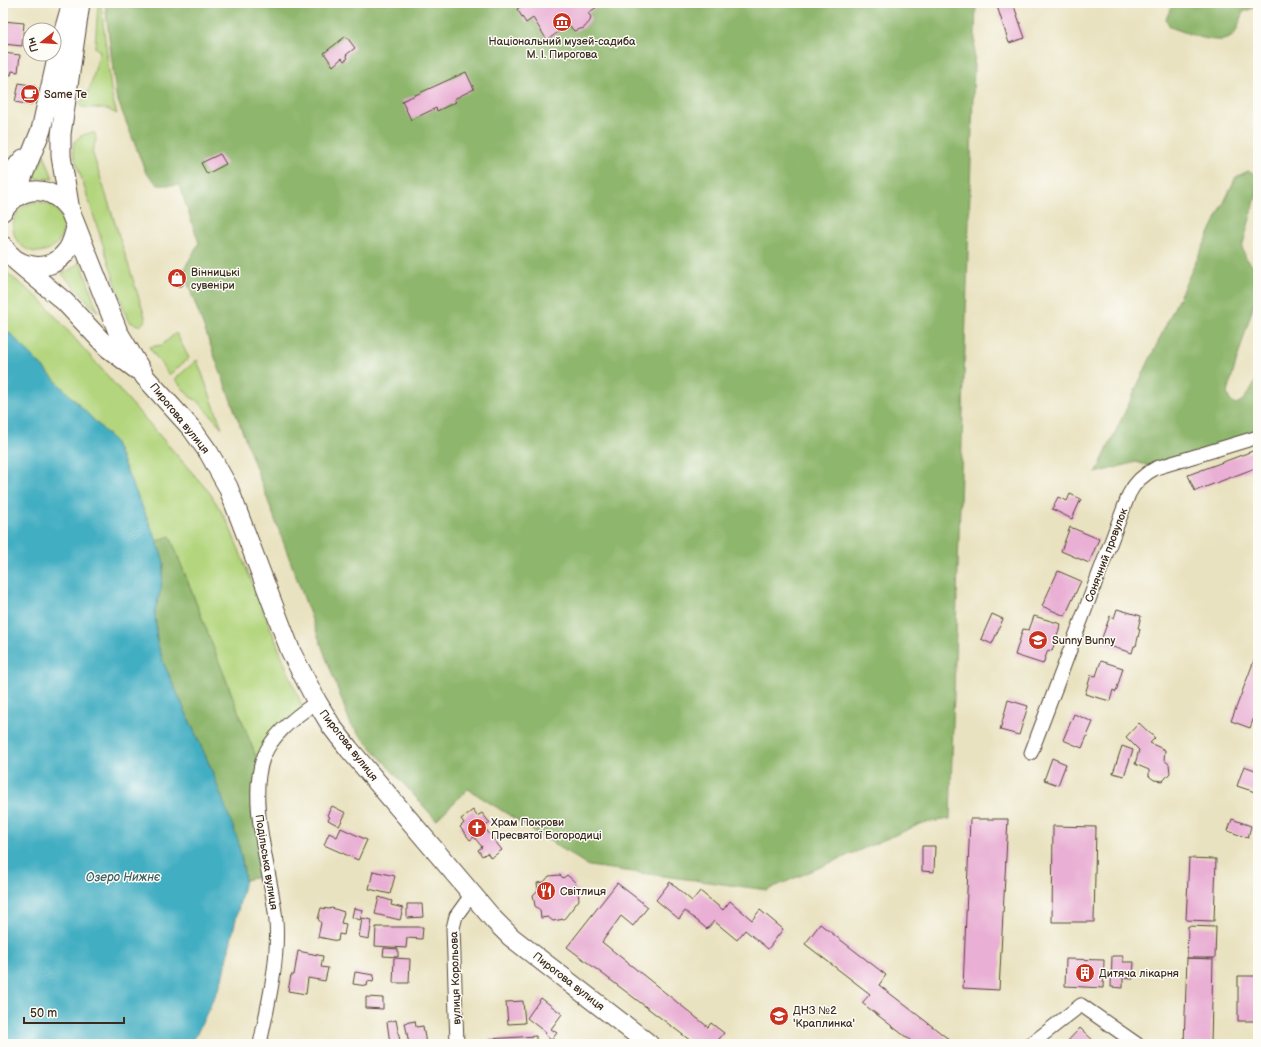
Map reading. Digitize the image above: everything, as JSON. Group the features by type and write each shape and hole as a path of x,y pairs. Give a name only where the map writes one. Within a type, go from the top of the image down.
{"street":[{"path":"8,203 43,123 61,41 72,3"},
{"name":"Пирогова вулиця","path":"80,3 61,134 61,156 73,219 118,332 145,376 192,429 219,470 239,513 291,652 317,702 349,749 491,917 511,937 649,1044"},
{"path":"3,184 35,144"},
{"path":"7,253 28,266 42,266 54,262 65,254 72,242 73,219 55,196 42,191 29,191 8,203"},
{"name":"Пирогова вулиця","path":"7,253 65,302 108,348 145,376"},
{"name":"Сонячний провулок","path":"1032,753 1134,484 1143,475 1156,468 1258,437"},
{"name":"Подільська вулиця","path":"260,1044 275,965 276,934 274,909 260,826 258,783 260,767 264,754 281,732 304,711 317,702"},
{"name":"вулиця Корольова","path":"457,1044 453,928 456,916 472,894"},
{"path":"1031,1044 1081,1005 1137,1044"}],"green space":[{"path":"105,3 976,3 950,819 923,823 767,890 589,866 468,789 436,820 351,725 183,271 199,243 179,185 158,185 146,173 116,96"},
{"path":"1173,3 1258,3 1258,6 1243,12 1235,33 1230,38 1214,40 1195,36 1170,27 1166,19"},
{"path":"98,4 101,5 112,97 117,114 107,109 81,107 80,103 90,88 100,51 95,48"},
{"path":"89,133 95,133 96,140 92,151 146,320 140,326 130,322 125,313 73,152 74,144 77,139"},
{"path":"44,154 53,179 32,178"},
{"path":"1248,171 1258,177 1258,190 1242,247 1246,258 1256,270 1258,290 1227,393 1230,401 1235,404 1239,403 1244,399 1258,376 1258,437 1156,468 1136,462 1096,473 1236,177"},
{"path":"33,202 43,202 56,209 63,222 63,232 56,245 43,252 33,252 24,248 17,241 13,232 13,222 17,213 24,206"},
{"path":"80,259 98,312 62,274 77,265"},
{"path":"3,270 41,300 210,493 228,523 304,711 260,767 170,536 157,541 114,441 3,326"},
{"path":"176,333 189,358 169,375 149,347 162,345"},
{"path":"197,360 222,428 198,401 190,397 175,379"},
{"path":"170,536 260,767 269,875 245,880 243,862 210,766 164,664 157,642 155,610 164,570 164,562 157,541"}],"water":[{"name":"Озеро Нижнє","path":"3,326 114,441 157,541 164,562 161,590 155,611 157,642 164,664 210,766 238,840 245,880 221,983 192,1044 3,1044"}],"building":[{"name":"Національний музей-садиба М. І. Пирогова","path":"526,3 603,3 588,13 591,17 590,21 584,28 574,31 569,25 547,40 533,18 526,23 517,9"},
{"path":"996,3 1013,3 1025,38 1009,43"},
{"path":"3,21 22,23 22,46 3,44"},
{"path":"346,36 355,48 346,55 348,58 344,61 342,58 333,66 324,53"},
{"path":"3,53 20,55 18,72 12,71 11,75 3,74"},
{"path":"466,72 474,89 454,99 456,102 437,111 436,108 411,120 402,101"},
{"path":"19,83 35,86 31,105 15,102"},
{"path":"220,154 226,164 207,174 201,163"},
{"path":"180,275 183,285 177,287 173,277"},
{"path":"1258,449 1258,467 1195,491 1188,475"},
{"path":"1070,494 1081,499 1072,519 1052,509 1058,497 1067,501"},
{"path":"1070,527 1099,539 1089,563 1061,551"},
{"path":"1058,571 1081,581 1065,616 1042,606"},
{"path":"1117,609 1141,616 1136,646 1134,646 1132,653 1100,643 1110,616 1114,618"},
{"path":"992,614 1003,619 992,644 981,639"},
{"name":"Sunny Bunny","path":"1034,616 1061,624 1052,651 1048,650 1043,664 1015,655 1023,629 1029,630"},
{"path":"1258,650 1258,707 1250,728 1231,721"},
{"path":"1101,661 1123,668 1116,692 1113,690 1110,701 1085,694 1091,675 1096,676"},
{"path":"1008,700 1028,706 1019,735 1000,730"},
{"path":"1074,714 1093,722 1082,748 1063,740"},
{"path":"1139,723 1155,738 1150,743 1165,750 1164,760 1169,764 1170,773 1163,781 1154,780 1149,776 1149,770 1135,764 1139,750 1126,737"},
{"path":"1122,746 1133,750 1124,776 1113,773"},
{"path":"1052,758 1066,764 1058,785 1044,780"},
{"path":"1244,766 1258,771 1258,793 1237,786"},
{"path":"332,806 346,813 339,826 328,820 330,817 327,815"},
{"path":"473,810 477,816 482,813 490,823 484,827 502,850 491,858 487,853 482,856 478,850 482,847 474,837 470,840 460,827 464,823 461,819"},
{"path":"970,819 1008,819 999,990 963,988"},
{"path":"1232,819 1251,826 1248,838 1228,831"},
{"path":"1053,826 1096,827 1094,922 1052,922"},
{"path":"341,828 367,840 358,860 324,845 329,833 337,837"},
{"path":"922,846 935,846 934,872 922,871"},
{"path":"1189,858 1216,859 1214,921 1186,920"},
{"path":"373,871 395,876 390,894 369,889"},
{"path":"560,875 563,878 567,875 576,883 574,887 578,890 579,900 564,919 553,921 548,917 541,918 540,910 535,906 533,895 538,890 537,883 544,882 549,876"},
{"path":"670,882 692,901 700,891 723,910 730,901 752,920 760,910 783,929 768,949 745,930 737,940 714,921 707,929 685,911 679,919 656,900"},
{"path":"617,883 648,907 633,926 621,916 602,942 708,1027 711,1023 724,1033 715,1044 695,1044 567,947"},
{"path":"379,897 392,901 391,905 403,908 400,920 375,914"},
{"path":"407,904 422,904 423,917 407,918"},
{"path":"321,908 332,908 344,912 341,923 346,924 344,935 339,934 338,941 318,937 321,923 318,919"},
{"path":"354,908 363,910 360,920 352,917"},
{"path":"362,918 372,920 369,939 359,937"},
{"path":"820,924 886,975 879,985 955,1044 915,1044 862,1003 870,994 805,944"},
{"path":"1188,926 1216,927 1215,958 1187,958"},
{"path":"376,927 423,927 422,939 407,938 406,948 375,946"},
{"path":"384,948 398,949 398,957 383,956"},
{"path":"298,951 323,956 321,967 328,968 325,981 308,978 306,994 288,991 291,975 294,975"},
{"path":"1112,956 1123,956 1123,962 1134,962 1133,979 1123,978 1123,988 1111,987"},
{"path":"394,958 410,959 409,983 393,983"},
{"path":"1187,958 1213,959 1211,1044 1184,1044"},
{"name":"Дитяча лікарня","path":"1066,959 1104,960 1103,988 1065,986"},
{"path":"355,972 374,975 373,982 368,981 367,986 353,984"},
{"path":"1238,976 1258,976 1258,1021 1238,1021"},
{"path":"366,997 383,998 383,1009 366,1008"},
{"path":"541,998 562,1014 551,1029 557,1033 551,1040 545,1035 546,1033 527,1018"},
{"path":"523,1001 525,1023 508,1024 506,1002"},
{"path":"396,1020 400,1041 390,1043 387,1022"},
{"path":"415,1021 416,1027 423,1026 426,1044 409,1044 405,1023"},
{"path":"1080,1028 1097,1044 1065,1044"},
{"path":"536,1036 536,1044 489,1044 489,1039"}],"place":[{"name":"Національний музей-садиба М. І. Пирогова","path":"562,22"},
{"name":"Same Te","path":"30,94"},
{"name":"Вінницькі сувеніри","path":"177,278"},
{"name":"Sunny Bunny","path":"1038,640"},
{"name":"Храм Покрови Пресвятої Богородиці","path":"477,828"},
{"name":"Світлиця","path":"546,891"},
{"name":"Дитяча лікарня","path":"1085,973"},
{"name":"ДНЗ №2 'Краплинка'","path":"779,1016"}]}
